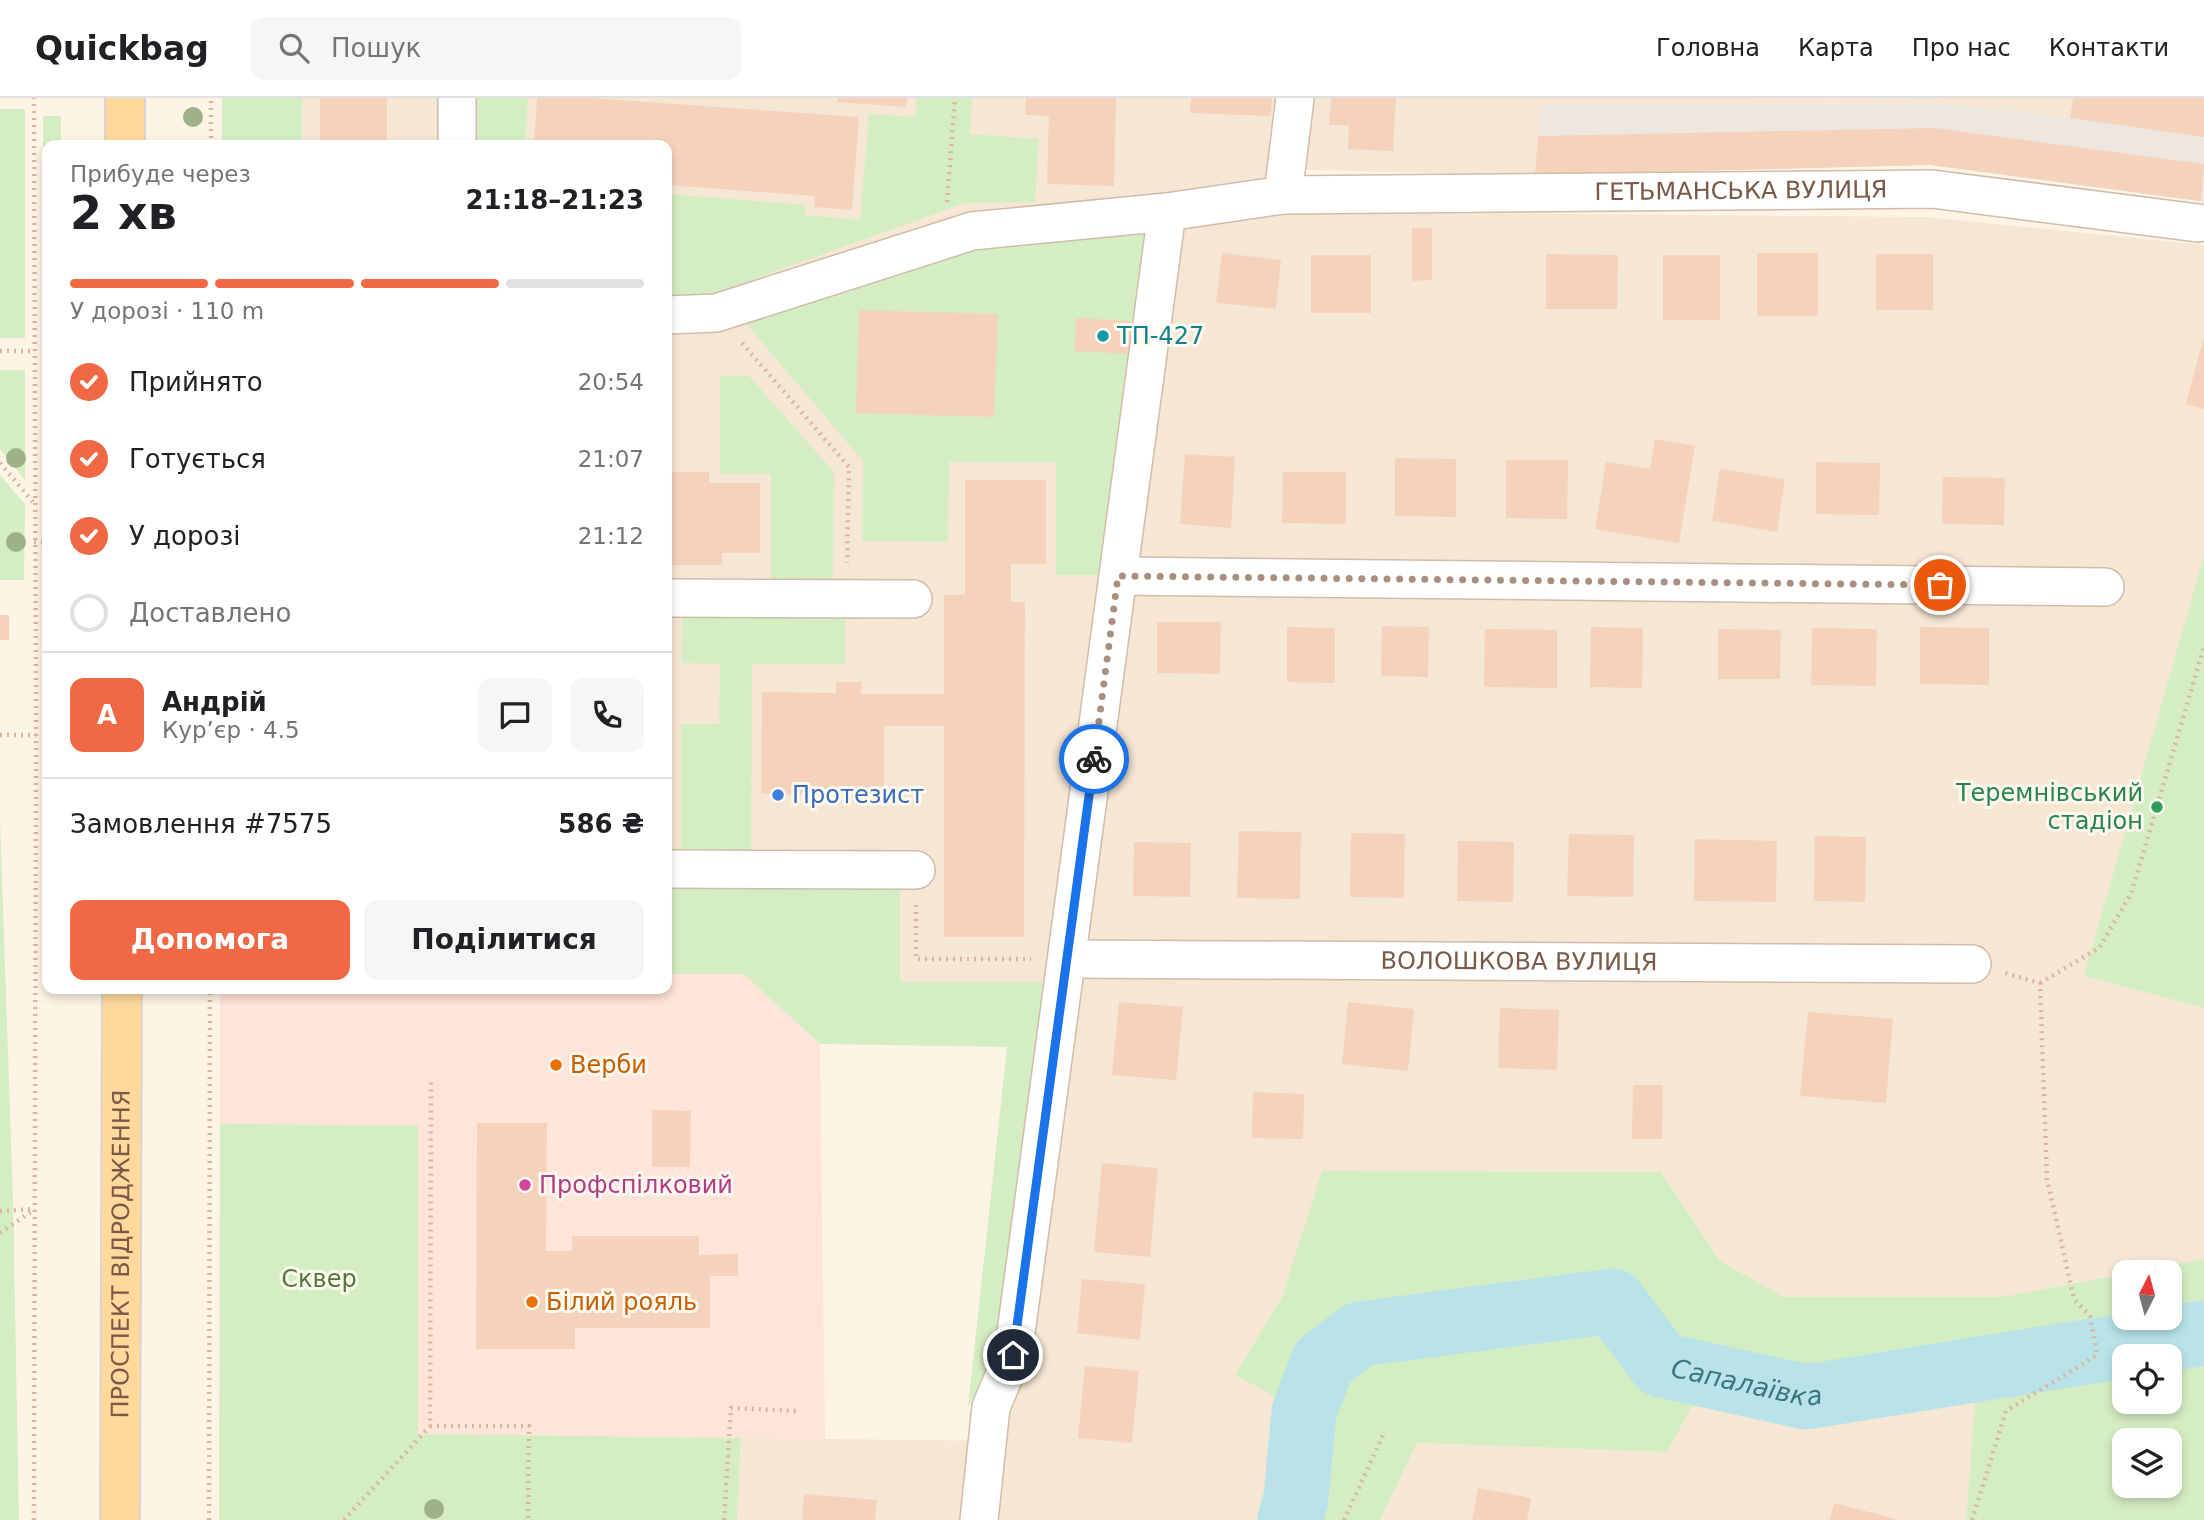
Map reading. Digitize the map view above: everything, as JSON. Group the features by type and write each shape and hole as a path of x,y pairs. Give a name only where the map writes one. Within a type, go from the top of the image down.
{"main road":[{"path":"125,98 125,140"},
{"name":"ПРОСПЕКТ ВІДРОДЖЕННЯ","path":"120,1520 122,994"}],"street":[{"path":"457,98 457,140"},
{"path":"672,315 716,313 972,231 1167,212 1283,195 1295,98"},
{"name":"ГЕТЬМАНСЬКА ВУЛИЦЯ","path":"1283,195 1932,188 2198,223"},
{"path":"979,1520 991,1407 1013,1355 1167,212"},
{"path":"1118,576 2105,587"},
{"path":"672,598 913,599"},
{"path":"672,869 916,870"},
{"name":"ВОЛОШКОВА ВУЛИЦЯ","path":"1067,959 1972,964"}],"path":[{"path":"34,98 34,1520"},
{"path":"211,98 211,140"},
{"path":"943,240 955,98"},
{"path":"716,313 849,467 846,599"},
{"path":"0,351 34,351"},
{"path":"0,463 34,503"},
{"path":"34,542 42,542"},
{"path":"1972,964 2040,983 2099,948 2131,894 2204,647"},
{"path":"0,735 36,735"},
{"path":"916,870 916,959 1067,959"},
{"path":"1972,1520 2006,1411 2097,1355 2090,1316 2074,1299 2047,1179 2040,983"},
{"path":"209,1520 211,994"},
{"path":"344,1520 430,1426 431,1082"},
{"path":"0,1211 35,1209"},
{"path":"0,1233 35,1209"},
{"path":"724,1520 731,1408 796,1411"},
{"path":"430,1426 529,1426 528,1520"},
{"path":"1344,1520 1385,1431"}],"shaded area":[{"path":"222,98 1281,98 1270,182 1154,200 1048,982 900,982 900,889 672,888 672,140 222,140"},
{"path":"1314,98 2073,98 2070,118 1933,103 1542,105 1535,175 1306,170"},
{"path":"2204,98 2204,202 1930,165 1535,175 1541,105 1933,103 2070,118"},
{"path":"1301,212 1925,217 2204,245 2204,555 2085,976 2204,1008 2204,1259 2182,1263 2182,1260 2112,1260 2112,1276 2001,1297 1784,1297 1720,1261 1661,1172 1323,1171 1282,1297 1235,1375 1281,1400 1259,1520 737,1520 741,1438 1006,1441 1009,1412 1031,1361 1183,229"},
{"path":"672,974 743,974 820,1044 825,1439 418,1434 418,1125 220,1124 220,994 672,994"},
{"path":"1976,1403 1966,1520 1380,1520 1417,1443 1666,1452 1692,1406 1819,1424"}],"green space":[{"path":"222,98 302,98 302,140 222,140"},
{"path":"476,98 528,98 525,140 476,140"},
{"path":"917,98 972,98 970,134 1039,139 1035,202 965,203 709,295 672,295 672,194 805,205 805,215 860,220 869,114 915,117"},
{"path":"0,109 25,109 25,338 0,338"},
{"path":"43,116 61,116 61,140 43,140"},
{"path":"1151,229 1103,575 1056,575 1056,462 949,462 948,542 862,541 863,461 743,320 973,247"},
{"path":"0,370 25,370 25,480 0,449"},
{"path":"720,376 749,376 834,472 833,582 771,582 771,474 720,474"},
{"path":"0,475 25,504 24,580 0,580"},
{"name":"Теремнівський стадіон","path":"2204,555 2204,1008 2084,976"},
{"path":"682,614 845,615 845,664 752,664 751,860 681,860 681,724 719,724 720,664 681,663"},
{"path":"0,820 13,1198 19,1520 0,1520"},
{"path":"672,888 900,889 900,982 1048,982 998,1352 968,1407 1007,1047 820,1044 743,974 672,974"},
{"name":"Сквер","path":"220,1124 418,1125 418,1434 741,1438 737,1520 219,1520"},
{"path":"1322,1171 1661,1172 1720,1261 1784,1297 2001,1297 2112,1276 2112,1330 2182,1330 2182,1263 2204,1259 2204,1520 1966,1520 1975,1403 1819,1424 1692,1406 1667,1452 1417,1443 1380,1520 1259,1520 1281,1400 1235,1375 1282,1297"}],"building":[{"path":"320,98 387,98 387,140 320,140"},
{"path":"537,98 590,98 859,117 852,210 814,207 815,196 672,185 672,140 534,140"},
{"path":"838,98 907,98 906,107 837,102"},
{"path":"1026,98 1116,98 1114,186 1047,184 1049,116 1025,115"},
{"path":"1191,98 1272,98 1271,116 1190,113"},
{"path":"1331,98 1396,98 1393,151 1348,149 1349,125 1329,125"},
{"path":"2073,98 2204,98 2204,137 2070,118"},
{"path":"1935,128 2204,164 2201,201 1930,165 1535,175 1538,136"},
{"path":"1412,228 1432,228 1432,280 1412,281"},
{"path":"1222,253 1281,260 1276,309 1216,303"},
{"path":"1757,253 1818,253 1818,316 1757,316"},
{"path":"1546,254 1618,255 1617,309 1546,309"},
{"path":"1876,254 1933,254 1933,310 1876,310"},
{"path":"1311,255 1371,255 1371,313 1311,313"},
{"path":"1663,255 1720,255 1720,320 1663,320"},
{"path":"859,310 998,314 994,417 856,413"},
{"name":"ТП-427","path":"1076,318 1131,321 1130,354 1075,351"},
{"path":"2204,341 2204,409 2186,404"},
{"path":"1655,439 1695,446 1679,543 1595,529 1606,462 1650,469"},
{"path":"1185,454 1235,457 1231,528 1180,524"},
{"path":"1395,458 1456,459 1456,517 1395,516"},
{"path":"1506,460 1568,460 1567,519 1506,518"},
{"path":"1816,462 1880,463 1879,515 1816,514"},
{"path":"1720,469 1785,479 1777,532 1712,521"},
{"path":"672,472 709,472 709,483 760,483 760,553 722,553 722,565 672,565"},
{"path":"1283,472 1346,472 1346,524 1282,523"},
{"path":"1943,477 2005,478 2004,525 1942,524"},
{"path":"965,480 1046,480 1046,564 1011,564 1011,602 1025,602 1024,937 944,937 944,726 884,726 884,795 761,794 762,692 836,693 836,682 862,682 861,694 944,694 944,595 965,595"},
{"path":"0,615 9,615 9,640 0,640"},
{"path":"1157,622 1221,622 1220,674 1157,673"},
{"path":"1382,626 1429,627 1428,677 1381,676"},
{"path":"1287,627 1335,628 1335,683 1287,682"},
{"path":"1591,627 1643,628 1642,688 1590,687"},
{"path":"1920,627 1989,628 1989,685 1920,684"},
{"path":"1812,628 1877,629 1876,686 1811,685"},
{"path":"1485,629 1557,630 1557,688 1484,687"},
{"path":"1718,629 1781,630 1780,679 1718,679"},
{"path":"1239,831 1301,832 1300,899 1237,898"},
{"path":"1351,833 1405,834 1404,898 1350,897"},
{"path":"1569,834 1634,835 1633,897 1567,896"},
{"path":"1815,836 1866,837 1865,902 1814,901"},
{"path":"1695,839 1777,841 1776,902 1694,901"},
{"path":"1458,841 1514,842 1513,902 1457,901"},
{"path":"1134,842 1191,843 1190,897 1133,896"},
{"path":"1119,1002 1183,1007 1176,1080 1112,1075"},
{"path":"1348,1002 1414,1009 1408,1071 1342,1064"},
{"path":"1500,1008 1559,1010 1557,1070 1498,1068"},
{"path":"1808,1012 1893,1019 1886,1103 1800,1096"},
{"path":"1633,1085 1663,1085 1662,1139 1632,1139"},
{"path":"1253,1092 1304,1094 1303,1139 1252,1138"},
{"path":"652,1110 691,1111 690,1167 652,1167"},
{"path":"477,1123 547,1123 546,1251 572,1251 572,1236 699,1236 699,1255 738,1254 738,1276 710,1276 710,1328 575,1328 575,1349 476,1349"},
{"path":"1102,1163 1158,1168 1150,1257 1094,1252"},
{"path":"1082,1279 1145,1284 1140,1340 1077,1333"},
{"path":"1085,1366 1139,1371 1132,1443 1078,1438"},
{"path":"1478,1488 1531,1498 1527,1520 1472,1520"},
{"path":"804,1494 877,1500 875,1520 802,1520"},
{"path":"1834,1503 1896,1519 1896,1520 1830,1520"}],"waterway":[{"name":"Сапалаївка","path":"1290,1520 1296,1498 1304,1412 1323,1362 1360,1334 1613,1301 1661,1365 1806,1397 2204,1333"}],"way so far":[{"path":"1094,759 1118,576 1940,585"}],"place":[{"name":"ТП-427","path":"1103,336"},
{"name":"Протезист","path":"778,795"},
{"name":"Теремнівський стадіон","path":"2157,807"},
{"name":"Верби","path":"556,1065"},
{"name":"Профспілковий","path":"525,1185"},
{"name":"Білий рояль","path":"532,1302"}],"route":[{"path":"1013,1355 1094,759"}]}
